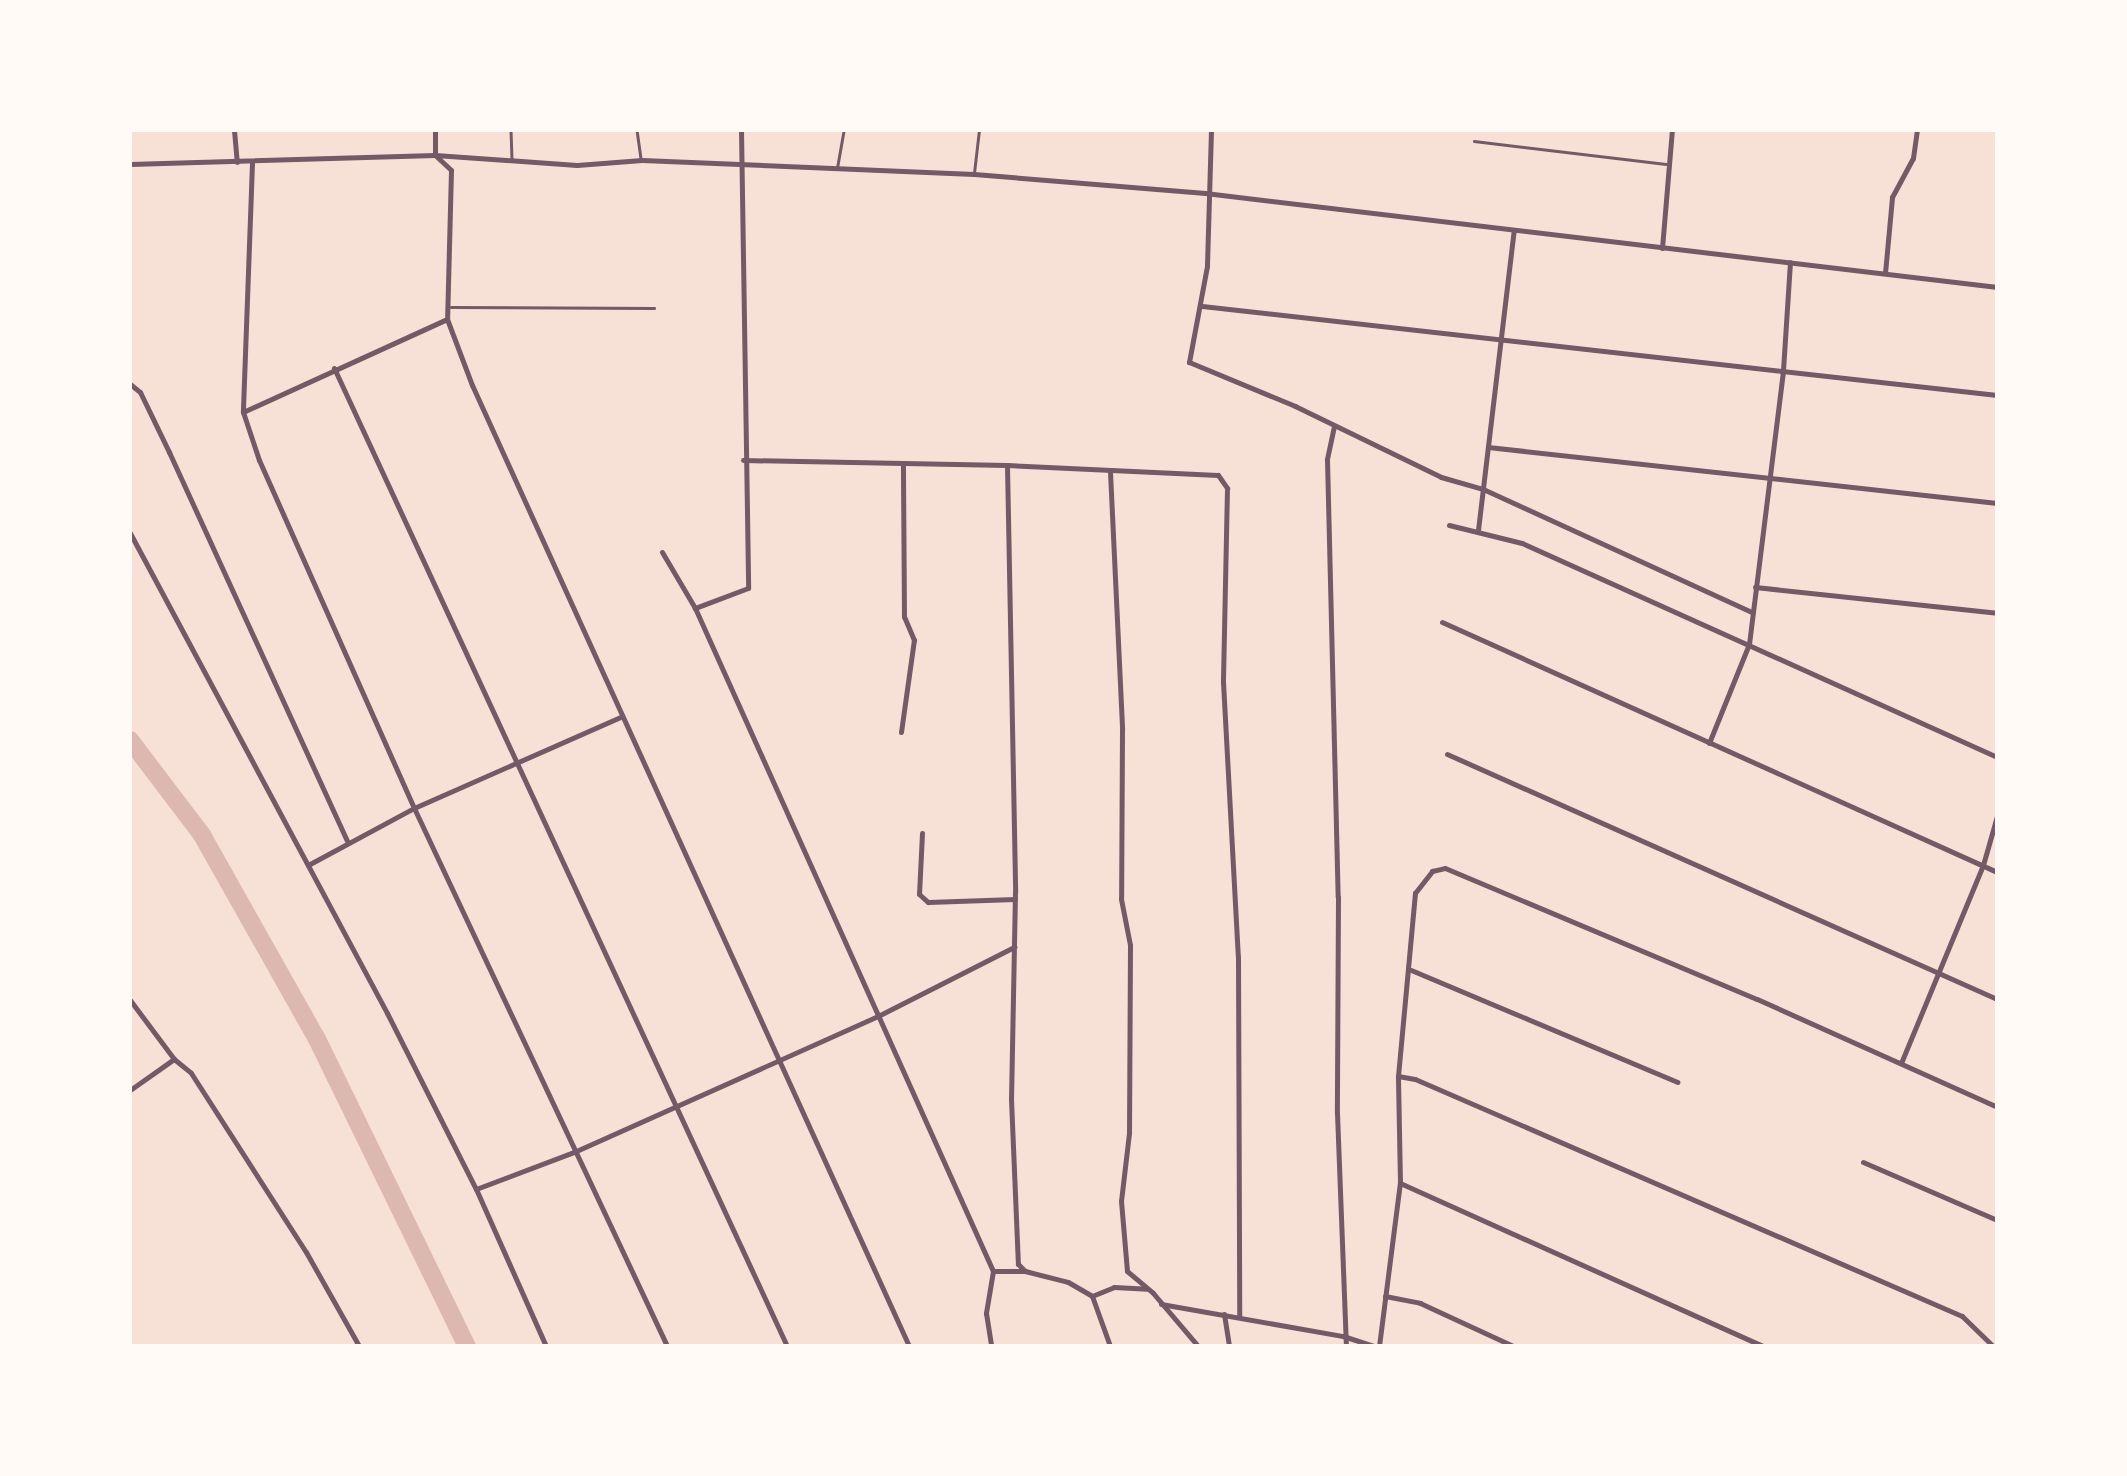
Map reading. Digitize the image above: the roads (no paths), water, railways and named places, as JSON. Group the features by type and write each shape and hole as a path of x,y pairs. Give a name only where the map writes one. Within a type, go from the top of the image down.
{"street":[{"path":"234,130 237,162"},
{"path":"434,130 435,155 451,170 447,319 620,717 909,1346"},
{"path":"695,608 748,588 743,460 741,130"},
{"path":"1209,130 1207,266 1189,362 1442,477 1483,489 1752,612"},
{"path":"1662,248 1672,130"},
{"path":"1885,273 1892,197 1913,158 1917,130"},
{"path":"130,164 435,155 577,165 642,160 974,174 1206,193 1997,287"},
{"path":"252,163 244,412 259,460 414,808 667,1346"},
{"path":"1478,531 1514,230"},
{"path":"1709,743 1748,644 1782,370 1790,262"},
{"path":"1202,306 1997,395"},
{"path":"244,412 447,319"},
{"path":"334,368 787,1346"},
{"path":"130,384 140,392 169,452 347,840"},
{"path":"1334,426 1327,459 1346,1346"},
{"path":"1488,447 1997,503"},
{"path":"743,460 1008,465 1218,475 1227,488 1224,682 1238,957 1239,1316"},
{"path":"901,732 914,640 904,617 903,464"},
{"path":"1008,465 1015,899 1011,1098 1018,1264 1025,1271"},
{"path":"1110,472 1122,730 1121,899 1130,944 1130,1132 1122,1201 1127,1271 1198,1346"},
{"path":"1449,525 1522,543 1997,757"},
{"path":"130,533 476,1189 546,1346"},
{"path":"662,552 695,608 994,1271 986,1313 991,1346"},
{"path":"1755,587 1997,613"},
{"path":"1442,622 1997,872"},
{"path":"308,865 347,840 414,808 620,717"},
{"path":"1447,754 1997,999"},
{"path":"1901,1064 1984,865 1997,816"},
{"path":"922,833 919,894 928,902 1015,899"},
{"path":"1161,1304 1343,1336 1376,1346 1400,1183 1398,1076 1415,893 1432,870 1446,868 1997,1107"},
{"path":"476,1189 574,1152 878,1016 1014,948"},
{"path":"1410,970 1677,1082"},
{"path":"130,1000 174,1059 190,1073 306,1252 358,1346"},
{"path":"130,1090 174,1059"},
{"path":"1398,1076 1416,1080 1962,1316 1993,1346"},
{"path":"1863,1162 1997,1220"},
{"path":"1400,1183 1763,1346"},
{"path":"994,1271 1025,1271 1068,1282 1092,1296 1110,1346"},
{"path":"1092,1296 1114,1287 1148,1289"},
{"path":"1385,1296 1420,1303 1513,1346"},
{"path":"1224,1314 1229,1346"}],"lane":[{"path":"511,130 512,160"},
{"path":"636,130 642,160"},
{"path":"837,170 844,130"},
{"path":"974,174 979,130"},
{"path":"1474,141 1669,164"},
{"path":"450,307 654,308"}],"waterway":[{"path":"130,740 202,835 317,1039 467,1346"}]}
